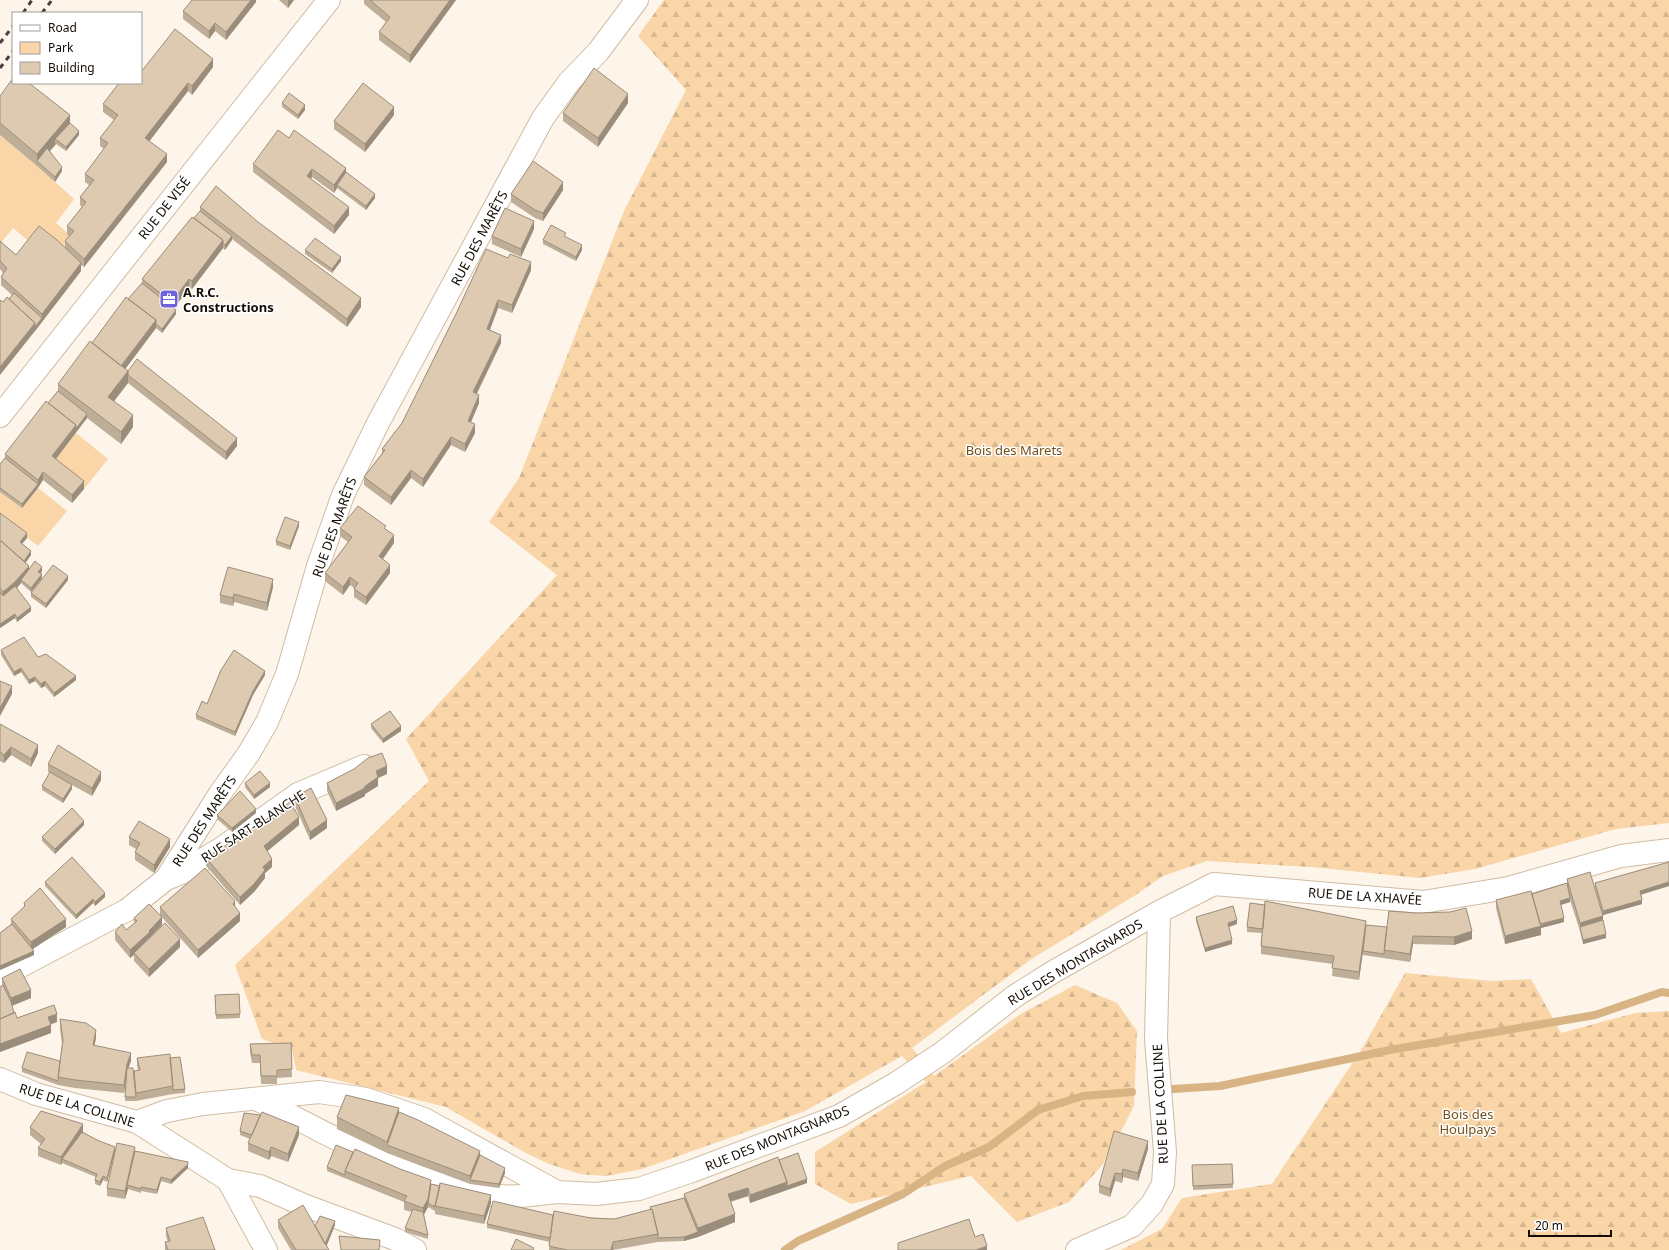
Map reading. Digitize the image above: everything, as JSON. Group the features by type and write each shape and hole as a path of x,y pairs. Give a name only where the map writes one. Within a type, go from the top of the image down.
{"street":[{"name":"RUE DE VISÉ","path":"0,416 329,0"},
{"name":"RUE DES MARÊTS","path":"0,977 127,910 166,879 267,722 287,674 318,566 343,495 398,386 543,118 569,82 598,52 637,0"},
{"name":"RUE SART-BLANCHE","path":"166,879 181,873 222,848 298,794 364,766"},
{"name":"RUE DE LA XHAVÉE","path":"1159,912 1214,884 1423,902 1508,888 1621,856 1669,850"},
{"name":"RUE DES MONTAGNARDS","path":"258,1100 390,1165 422,1178 460,1189 500,1196 557,1192 596,1194 638,1189 692,1171 840,1116 895,1084 942,1054 1021,992 1053,972 1159,912"},
{"name":"RUE DE LA COLLINE","path":"1077,1250 1132,1226 1152,1204 1164,1184 1165,1152 1156,1039 1159,912"},
{"name":"RUE DE LA COLLINE","path":"0,1079 36,1094 137,1122 228,1180 266,1250"},
{"name":"RUE DES MONTAGNARDS","path":"137,1122 167,1111 203,1104 258,1100 319,1092 366,1099 424,1119 557,1192"},
{"path":"228,1180 260,1186 306,1206 395,1239 415,1250"}],"green space":[{"name":"Bois des Marets","path":"664,0 1669,0 1669,823 1616,829 1475,869 1420,878 1311,867 1207,861 1163,876 1134,896 1030,960 912,1048 934,1076 1019,1015 1075,985 1117,1003 1137,1031 1134,1106 1119,1135 1113,1138 1103,1164 1069,1202 1017,1222 971,1176 851,1204 815,1184 815,1152 926,1082 902,1056 805,1111 642,1169 606,1176 580,1174 549,1164 524,1152 446,1107 296,1070 292,1050 262,1039 235,965 429,781 406,739 557,575 489,522 519,478 624,211 686,90 638,36"},
{"path":"0,135 74,199 56,223 74,239 65,249 32,244 13,228 0,244"},
{"path":"76,433 108,459 84,489 52,464"},
{"path":"38,488 67,511 38,546 0,517 0,492 22,508"},
{"name":"Bois des Houlpays","path":"1405,973 1492,981 1531,979 1561,1033 1635,1013 1669,1011 1669,1250 1121,1250 1162,1229 1182,1198 1272,1184 1363,1047"}],"building":[{"path":"192,0 251,0 226,32 215,23 209,31 183,11"},
{"path":"370,0 450,0 410,55 379,32 390,17"},
{"path":"175,29 213,59 192,86 188,83 145,138 167,154 84,259 65,241 74,231 67,226 86,202 80,197 94,180 85,174 108,143 100,138 118,115 103,104 118,84 142,84 142,71"},
{"path":"594,68 628,94 598,138 563,113"},
{"path":"12,79 12,84 30,84 70,115 37,154 0,123 0,96"},
{"path":"363,83 394,107 365,144 334,121"},
{"path":"289,93 305,105 298,115 282,103"},
{"path":"70,123 79,131 66,147 55,139"},
{"path":"278,130 289,138 294,130 346,168 334,185 312,169 307,176 349,207 334,226 253,164"},
{"path":"47,148 62,167 55,177 37,161"},
{"path":"533,161 563,182 543,213 535,210 511,194"},
{"path":"346,172 375,194 366,206 337,185"},
{"path":"216,186 258,222 361,298 347,319 200,207"},
{"path":"505,208 534,221 521,249 492,236"},
{"path":"200,211 232,236 225,245 223,244 223,240 194,218"},
{"path":"192,217 223,240 192,281 189,279 172,302 142,279"},
{"path":"551,225 566,233 564,236 582,245 576,257 543,240"},
{"path":"39,226 57,240 81,263 42,314 1,277 7,268 0,261 0,241 16,255"},
{"path":"315,238 341,257 332,269 305,250"},
{"path":"486,249 508,258 510,254 531,262 512,305 498,300 487,329 501,335 473,392 479,395 468,421 475,424 465,444 451,437 423,479 411,470 391,497 364,477 385,450 382,449 402,423 455,316"},
{"path":"142,283 176,310 162,329 156,324 156,320 128,299"},
{"path":"14,293 42,318 35,327 35,323 9,299"},
{"path":"7,297 35,323 0,367 0,300 3,302"},
{"path":"126,297 156,320 121,366 92,343"},
{"path":"90,341 128,371 108,397 133,415 121,432 58,384"},
{"path":"137,359 237,438 226,452 128,375 128,371"},
{"path":"58,391 87,414 76,429 76,425 48,403"},
{"path":"46,401 76,425 52,456 84,481 72,495 43,472 38,480 5,454"},
{"path":"5,458 38,484 22,504 0,488 0,464"},
{"path":"358,506 386,526 384,528 394,535 379,556 390,565 366,597 354,589 358,583 350,577 343,587 325,573 352,537 340,528"},
{"path":"0,513 27,533 20,542 31,551 24,561 1,541 0,542"},
{"path":"285,517 299,522 290,546 276,541"},
{"path":"1,541 29,566 15,582 3,592 0,588"},
{"path":"35,561 42,567 38,572 42,574 31,588 21,580"},
{"path":"53,565 68,576 46,604 31,593"},
{"path":"228,567 273,579 267,603 234,594 233,598 220,595"},
{"path":"15,586 31,607 17,618 15,614 0,624 0,592 3,596"},
{"path":"24,637 38,657 46,654 76,676 54,693 45,681 41,684 35,677 29,680 21,668 14,672 1,650"},
{"path":"234,650 265,671 253,691 235,732 196,715 202,701 207,704 221,670"},
{"path":"0,681 12,686 0,708"},
{"path":"390,711 401,726 383,739 371,724"},
{"path":"0,724 38,745 31,759 11,747 4,755 0,752"},
{"path":"58,745 101,772 92,788 48,764"},
{"path":"382,753 387,766 376,771 378,777 364,787 365,788 336,803 327,783 354,769 368,758"},
{"path":"260,771 270,783 254,795 245,783"},
{"path":"50,772 72,785 63,799 42,786"},
{"path":"311,788 327,820 310,832 295,797"},
{"path":"240,791 256,809 232,828 217,815"},
{"path":"290,802 299,817 264,846 272,859 263,867 265,870 254,884 240,897 206,858 270,817"},
{"path":"72,808 84,821 55,849 42,837"},
{"path":"139,821 170,839 154,865 135,852 140,843 129,837"},
{"path":"72,857 105,893 95,902 93,899 76,915 45,882"},
{"path":"1669,862 1669,882 1640,891 1642,900 1603,911 1595,883"},
{"path":"205,868 235,901 233,904 240,913 198,950 160,907"},
{"path":"1590,872 1603,916 1580,923 1567,879"},
{"path":"1567,883 1570,898 1560,901 1564,918 1540,924 1532,894"},
{"path":"40,888 66,919 31,942 11,919 25,906 24,903"},
{"path":"1531,891 1541,926 1505,936 1496,900"},
{"path":"1265,901 1366,921 1359,972 1332,968 1334,956 1261,946"},
{"path":"1250,903 1265,905 1263,929 1247,927"},
{"path":"149,904 162,917 149,931 150,932 130,950 115,932 122,924 126,930 137,921 134,918"},
{"path":"1233,906 1237,920 1228,923 1232,940 1205,948 1196,917"},
{"path":"1466,908 1472,931 1454,937 1413,936 1410,954 1384,950 1389,911 1416,913 1450,912"},
{"path":"1603,920 1606,934 1583,940 1580,927"},
{"path":"165,923 180,939 149,969 134,953"},
{"path":"12,924 34,951 0,966 0,933"},
{"path":"1366,925 1387,927 1384,954 1363,951"},
{"path":"20,969 31,990 11,998 2,978"},
{"path":"3,985 11,1002 14,1013 0,1019 0,987"},
{"path":"239,994 240,1014 216,1015 215,995"},
{"path":"54,1005 57,1014 48,1017 51,1025 0,1044 0,1019 15,1012 17,1018"},
{"path":"60,1019 86,1023 96,1030 93,1045 131,1053 127,1064 124,1085 58,1077 63,1040"},
{"path":"291,1043 292,1069 277,1070 277,1076 261,1076 260,1055 252,1055 250,1044"},
{"path":"27,1052 60,1061 58,1081 22,1068"},
{"path":"170,1054 173,1086 136,1093 134,1071 140,1070 137,1058"},
{"path":"180,1057 185,1089 173,1090 170,1058"},
{"path":"127,1068 133,1068 136,1097 125,1097"},
{"path":"346,1095 399,1108 387,1142 337,1117"},
{"path":"41,1111 83,1124 61,1157 38,1148 45,1139 30,1127"},
{"path":"262,1112 299,1127 288,1154 271,1147 269,1152 248,1143"},
{"path":"399,1112 480,1151 470,1176 387,1145"},
{"path":"244,1113 260,1115 252,1135 240,1131"},
{"path":"1114,1131 1148,1141 1138,1173 1123,1169 1122,1174 1115,1173 1110,1189 1099,1185"},
{"path":"82,1132 115,1147 107,1178 103,1176 100,1182 95,1180 97,1174 62,1159"},
{"path":"117,1143 135,1147 125,1191 107,1188"},
{"path":"336,1145 353,1152 345,1171 345,1175 327,1167"},
{"path":"355,1149 400,1169 431,1180 428,1199 423,1208 404,1201 407,1196 345,1171"},
{"path":"135,1151 188,1162 188,1164 171,1180 161,1177 157,1190 141,1187 141,1189 127,1185"},
{"path":"798,1153 807,1179 787,1186 779,1160"},
{"path":"480,1155 505,1168 499,1184 470,1180"},
{"path":"778,1157 787,1182 750,1195 748,1188 728,1194 735,1214 698,1228 684,1194"},
{"path":"1232,1164 1233,1184 1193,1186 1192,1165"},
{"path":"440,1183 491,1195 484,1216 435,1206"},
{"path":"431,1184 440,1186 435,1207 428,1203"},
{"path":"684,1198 698,1232 684,1237 658,1238 652,1209 651,1210 650,1207"},
{"path":"493,1201 553,1215 550,1238 487,1224"},
{"path":"303,1205 329,1250 296,1250 278,1220"},
{"path":"413,1209 423,1212 428,1235 405,1228"},
{"path":"652,1209 658,1234 613,1242 611,1250 567,1250 549,1246 554,1211 591,1218 614,1219"},
{"path":"320,1216 335,1221 325,1244 315,1226"},
{"path":"203,1217 215,1250 168,1250 165,1242 170,1241 166,1228"},
{"path":"969,1219 975,1237 983,1234 987,1246 976,1250 898,1250 898,1243"},
{"path":"339,1236 380,1240 379,1250 341,1250"},
{"path":"516,1239 534,1248 533,1250 511,1250"}],"waterway":[{"path":"1173,1089 1220,1086 1390,1050 1595,1015 1662,992 1669,993"},
{"path":"785,1250 798,1241 903,1194 945,1166 989,1147 1038,1110 1083,1096 1132,1092"}],"railway":[{"path":"24,12 32,0"},
{"path":"43,12 52,0"},
{"path":"0,43 12,27"},
{"path":"0,68 12,52"}],"place":[{"name":"A.R.C. Constructions","path":"169,299"}]}
